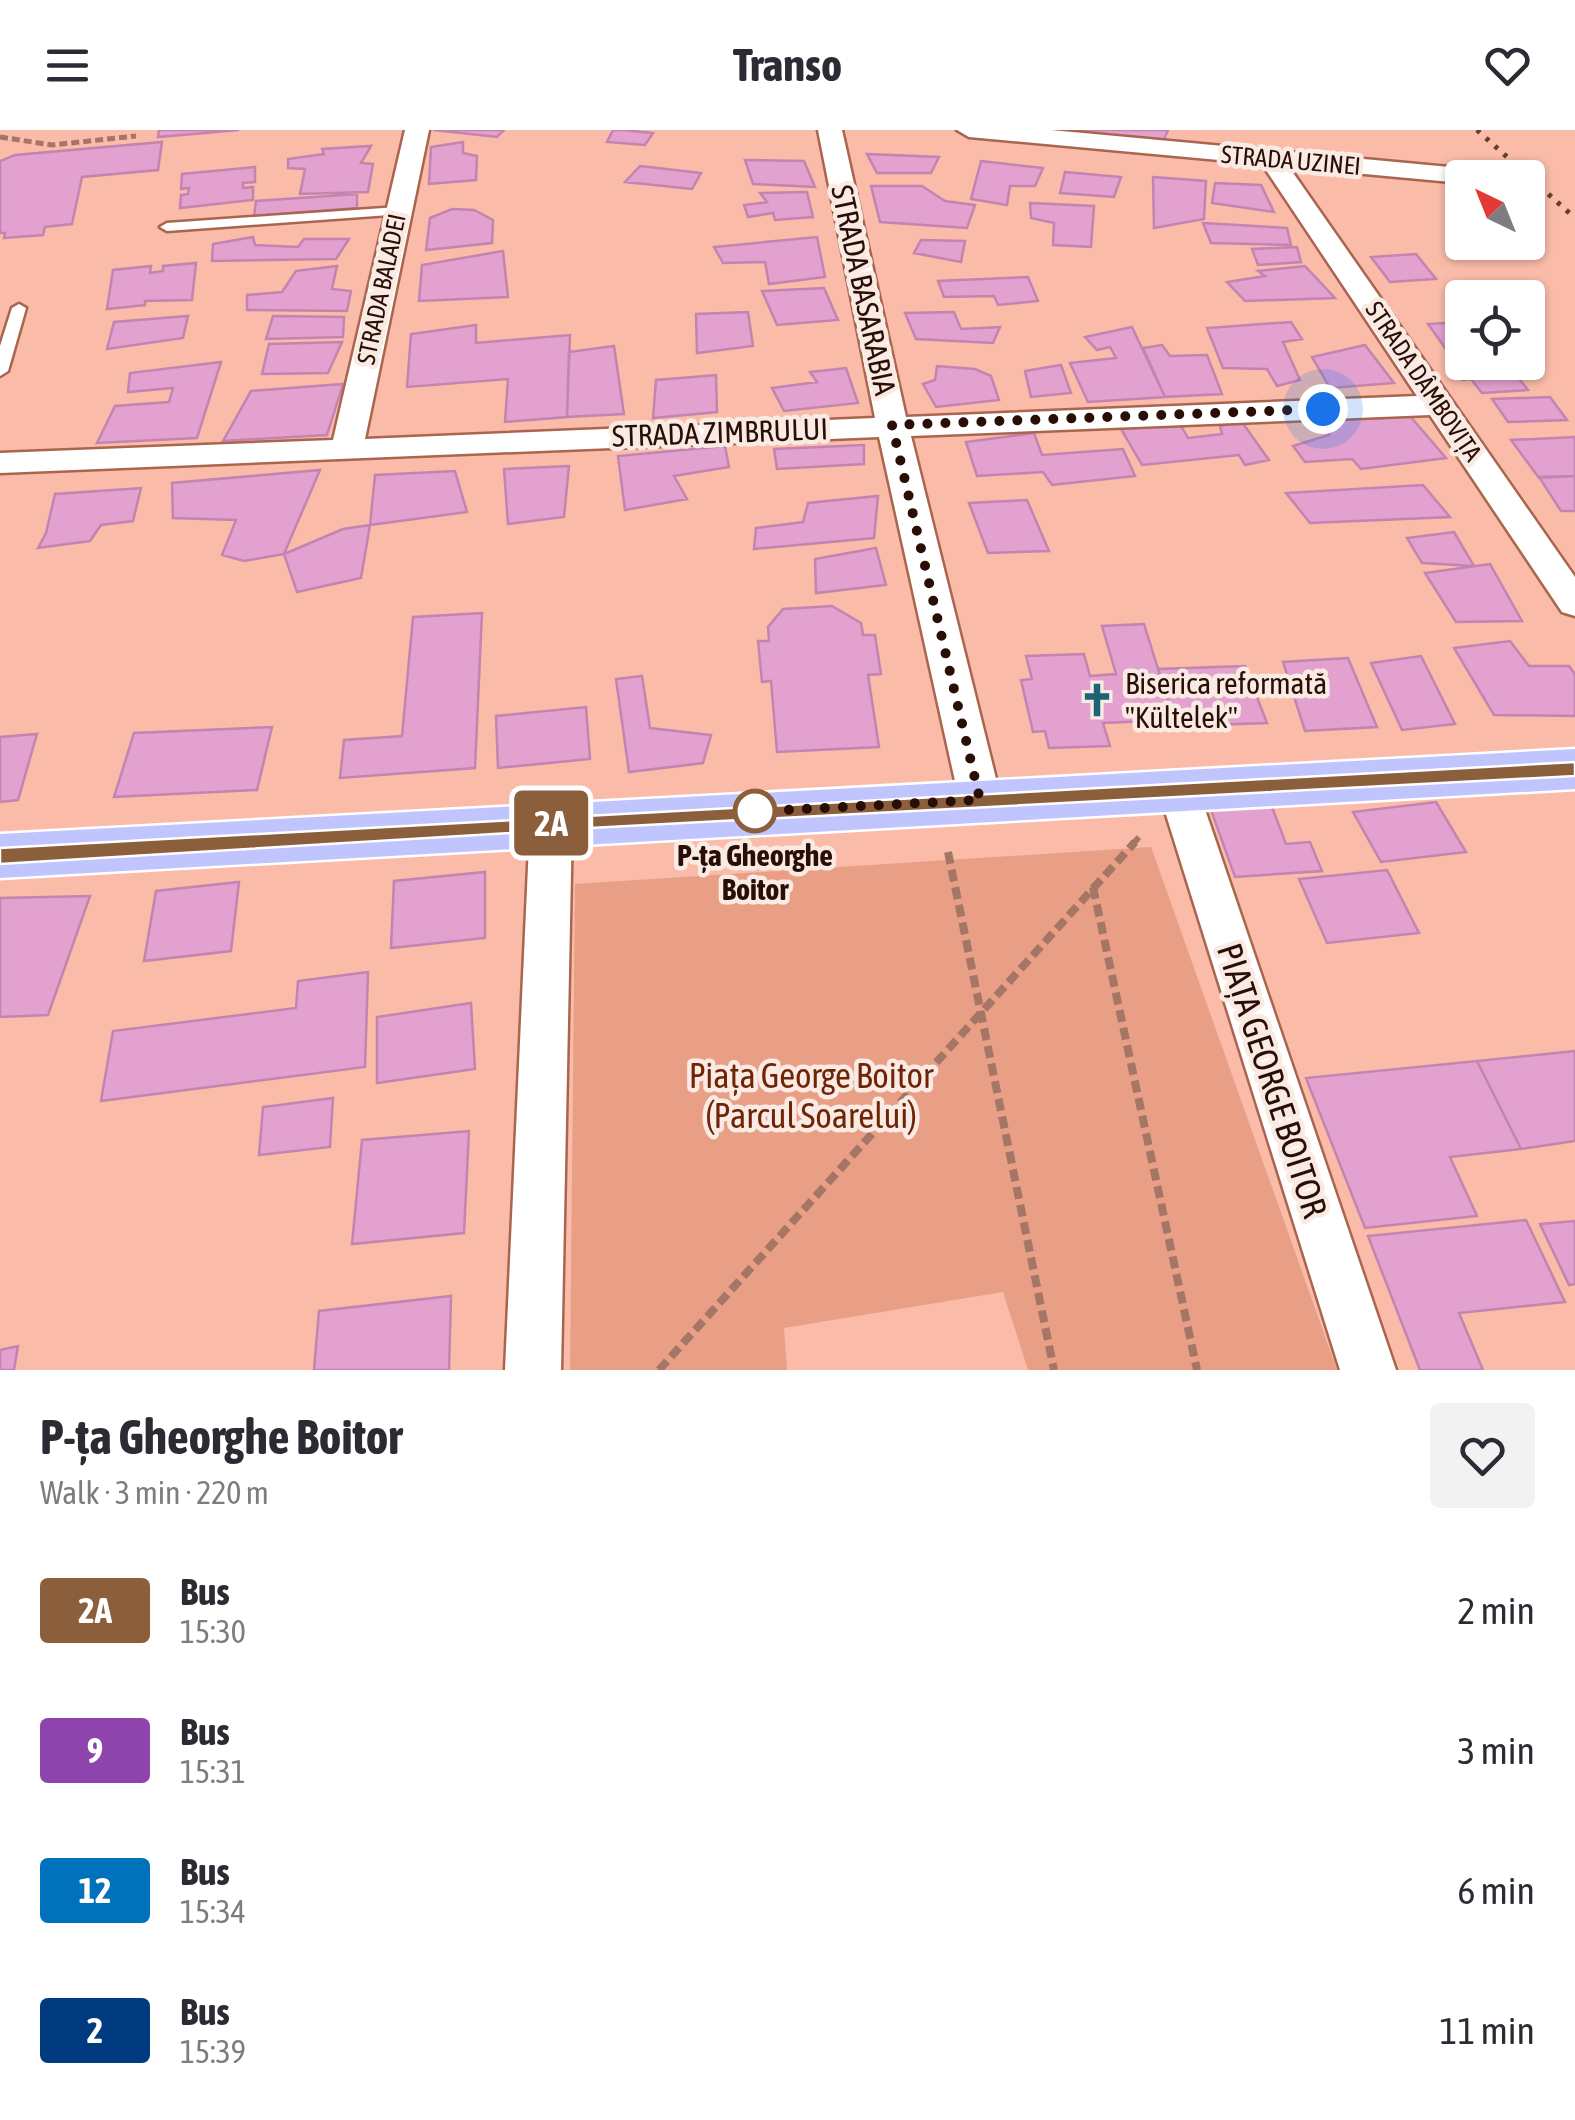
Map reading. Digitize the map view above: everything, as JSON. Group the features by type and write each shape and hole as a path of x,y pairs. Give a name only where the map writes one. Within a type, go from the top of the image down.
{"main road":[{"path":"0,856 1575,769"}],"street":[{"name":"STRADA BALADEI","path":"347,448 416,130"},
{"name":"STRADA BASARABIA","path":"830,130 892,425 980,800"},
{"name":"STRADA UZINEI","path":"969,130 1445,174"},
{"name":"STRADA DÂMBOVIȚA","path":"1271,159 1575,604"},
{"name":"STRADA ZIMBRULUI","path":"0,463 1440,405"},
{"name":"PIAȚA GEORGE BOITOR","path":"1178,789 1368,1370"},
{"path":"533,1370 551,823"}],"lane":[{"path":"167,228 398,211"},
{"path":"0,371 19,308"}],"path":[{"path":"0,137 52,144 136,136"},
{"path":"660,1370 1140,838"},
{"path":"948,852 1054,1370"},
{"path":"1092,887 1197,1370"}],"green space":[{"name":"Piața George Boitor (Parcul Soarelui)","path":"1151,847 1337,1370 1028,1370 1003,1292 784,1328 787,1370 570,1370 575,884"}],"building":[{"path":"159,130 239,130 158,137"},
{"path":"433,130 504,130 497,137"},
{"path":"613,130 653,133 645,145 607,142"},
{"path":"1036,130 1168,130 1163,142"},
{"path":"162,142 158,170 82,177 72,224 45,227 43,235 4,238 5,233 0,233 0,161 15,155"},
{"path":"463,142 463,153 477,156 476,180 429,184 431,147"},
{"path":"371,146 361,163 373,164 368,192 300,194 305,169 288,168 288,159 324,154 322,149"},
{"path":"867,154 939,157 931,173 877,173"},
{"path":"745,160 804,161 815,187 753,184"},
{"path":"981,161 1043,168 1035,186 1010,186 1007,205 971,199"},
{"path":"640,166 701,173 692,189 625,182"},
{"path":"255,167 255,182 243,183 243,188 253,187 253,200 180,208 181,195 188,194 189,188 181,189 182,174"},
{"path":"1065,172 1121,177 1114,197 1060,193"},
{"path":"1153,177 1206,181 1204,219 1154,228"},
{"path":"1215,183 1261,185 1274,212 1212,203"},
{"path":"871,186 922,186 945,201 975,205 967,228 880,222"},
{"path":"807,192 813,217 775,220 773,213 748,217 744,205 767,202 760,193"},
{"path":"357,194 357,208 254,216 256,201"},
{"path":"1030,203 1094,206 1091,247 1053,245 1054,223 1031,218"},
{"path":"452,209 474,210 493,220 492,243 426,250 430,218"},
{"path":"1203,223 1287,228 1291,245 1211,243"},
{"path":"253,237 255,245 298,247 304,239 349,239 336,259 212,261 213,244"},
{"path":"817,237 825,277 769,284 765,262 723,263 714,247"},
{"path":"921,240 965,241 961,262 914,253"},
{"path":"1297,247 1301,262 1258,265 1252,249"},
{"path":"503,251 508,297 419,301 422,265"},
{"path":"1416,254 1436,279 1390,282 1371,257"},
{"path":"196,263 192,300 145,301 145,305 107,309 113,270 151,266 150,273 163,271 163,266"},
{"path":"337,266 332,289 351,291 347,311 247,310 247,295 282,292 296,271"},
{"path":"1305,266 1335,298 1245,301 1227,282 1265,276 1258,271"},
{"path":"1028,277 1038,301 998,305 994,296 944,297 938,281"},
{"path":"824,288 838,320 777,325 762,291"},
{"path":"748,312 753,346 697,353 696,314"},
{"path":"954,312 961,329 1000,327 993,343 916,339 905,313"},
{"path":"188,316 183,338 107,349 114,322"},
{"path":"273,316 344,317 343,337 266,339"},
{"path":"1291,322 1302,339 1283,342 1300,380 1277,386 1267,369 1223,368 1207,328"},
{"path":"1445,323 1445,348 1428,324"},
{"path":"476,325 476,343 570,335 567,417 505,422 508,379 407,387 411,334"},
{"path":"1132,327 1165,397 1088,402 1070,363 1116,358 1110,347 1097,350 1085,337"},
{"path":"342,342 328,373 262,374 269,344"},
{"path":"1162,345 1170,356 1207,355 1222,394 1165,397 1143,348"},
{"path":"1365,345 1394,383 1330,388 1312,357"},
{"path":"614,346 624,414 567,417 569,352"},
{"path":"221,362 197,438 97,443 115,406 169,402 173,388 128,392 130,373"},
{"path":"1061,365 1071,393 1031,397 1025,371"},
{"path":"937,366 975,369 991,376 999,400 936,407 923,384 935,380"},
{"path":"846,368 858,403 784,411 772,388 817,382 810,372"},
{"path":"716,375 717,412 653,418 656,380"},
{"path":"1472,380 1520,380 1528,390 1482,393"},
{"path":"343,384 327,435 223,441 251,391"},
{"path":"1550,397 1567,420 1508,422 1492,399"},
{"path":"1410,416 1446,458 1361,469 1352,459 1305,462 1293,446 1329,435 1336,417"},
{"path":"1242,422 1269,460 1245,465 1239,455 1142,465 1121,429 1180,424 1188,438 1222,434 1220,426"},
{"path":"1034,433 1042,455 1123,449 1135,476 1052,485 1043,472 977,476 966,442"},
{"path":"1575,437 1575,476 1539,478 1511,440"},
{"path":"864,445 864,464 777,469 774,449"},
{"path":"725,446 729,467 674,476 687,499 625,510 618,456"},
{"path":"569,466 564,517 508,524 504,469"},
{"path":"320,470 284,554 244,561 222,555 236,520 173,518 172,483"},
{"path":"455,471 467,512 370,525 375,475"},
{"path":"1575,476 1575,511 1561,511 1539,477"},
{"path":"1423,485 1450,517 1310,523 1286,493"},
{"path":"141,488 133,521 101,525 90,541 38,548 46,533 55,494"},
{"path":"878,496 874,538 754,549 756,528 803,522 808,503"},
{"path":"1027,500 1049,551 988,553 969,503"},
{"path":"370,525 361,578 297,592 284,554 343,529"},
{"path":"1454,532 1474,566 1422,563 1407,538"},
{"path":"876,548 886,585 816,593 815,559"},
{"path":"1490,564 1522,621 1456,622 1425,573"},
{"path":"832,606 861,623 863,635 875,635 881,674 868,675 879,747 777,752 771,681 762,682 758,641 769,641 768,627 783,609"},
{"path":"482,613 475,768 340,778 344,740 402,736 413,617"},
{"name":"Biserica reformată \"Kültelek\"","path":"1144,624 1174,720 1103,723 1110,746 1049,748 1045,731 1033,732 1021,680 1032,679 1026,656 1084,654 1090,676 1116,674 1102,626"},
{"path":"1510,641 1529,666 1569,666 1575,674 1575,716 1494,715 1454,648"},
{"path":"1421,656 1455,724 1402,730 1371,663"},
{"path":"1348,658 1377,727 1305,731 1283,662"},
{"path":"1245,666 1267,723 1181,726 1174,720 1158,669"},
{"path":"642,676 650,728 711,735 703,763 629,772 616,679"},
{"path":"586,707 590,759 498,768 496,716"},
{"path":"272,727 257,790 114,797 134,733"},
{"path":"37,734 18,800 0,802 0,737"},
{"path":"1436,802 1466,852 1381,862 1353,812"},
{"path":"1272,807 1286,844 1310,842 1322,871 1235,877 1211,810"},
{"path":"1387,870 1419,933 1327,943 1299,879"},
{"path":"485,872 485,938 391,948 394,881"},
{"path":"239,882 231,951 144,961 156,891"},
{"path":"90,896 48,1015 0,1017 0,898"},
{"path":"368,972 365,1067 101,1101 113,1031 296,1008 298,981"},
{"path":"471,1003 475,1069 377,1083 377,1017"},
{"path":"1575,1051 1575,1141 1521,1149 1477,1061"},
{"path":"1477,1061 1521,1149 1450,1157 1477,1216 1365,1228 1306,1078"},
{"path":"333,1098 330,1147 259,1155 263,1107"},
{"path":"469,1131 464,1233 352,1244 362,1140"},
{"path":"1526,1220 1565,1302 1459,1313 1483,1370 1420,1370 1368,1236"},
{"path":"1575,1221 1575,1284 1569,1285 1540,1224"},
{"path":"451,1296 449,1370 314,1370 319,1311"},
{"path":"18,1346 14,1370 0,1370 0,1350"}],"railway":[{"path":"1477,130 1575,218"}],"bus line":[{"name":"2A","path":"0,856 590,820 1575,769"}],"place":[{"name":"Biserica reformată \"Kültelek\"","path":"1097,700"},
{"name":"P-ța Gheorghe Boitor","path":"755,811"}],"route":[{"path":"755,811 745,812 980,800 892,425 1323,409"}]}
